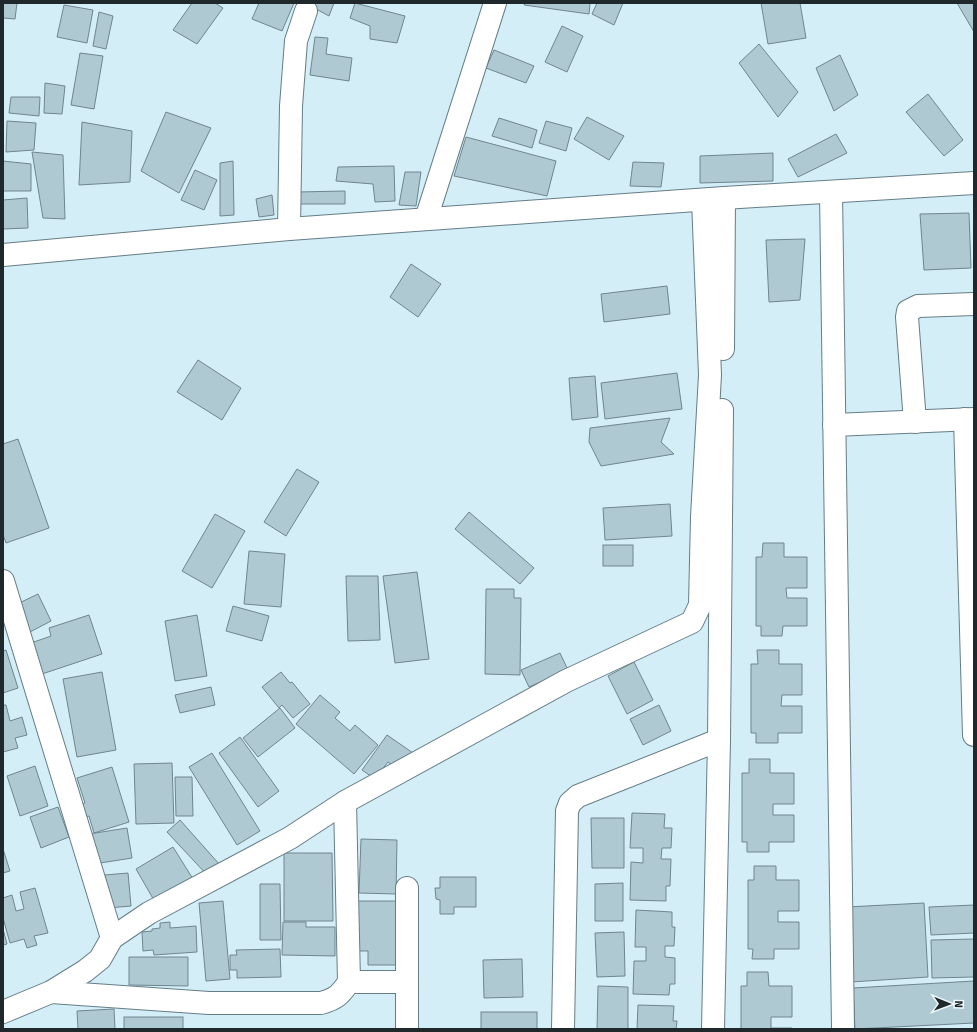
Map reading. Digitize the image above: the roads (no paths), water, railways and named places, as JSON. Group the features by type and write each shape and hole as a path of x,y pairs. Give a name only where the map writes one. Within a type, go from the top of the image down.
{"street":[{"path":"426,219 495,3"},
{"path":"289,229 291,106 296,41 306,11"},
{"path":"3,255 289,229 713,199 974,183"},
{"path":"831,192 843,1029"},
{"path":"713,199 719,740 713,1029"},
{"path":"3,1012 51,992 100,960 112,938 149,913 290,838 344,802 566,681 692,622 700,605 702,517 710,376 713,199"},
{"path":"915,422 907,317 908,312 918,306 974,304"},
{"path":"834,425 969,419 974,735"},
{"path":"3,581 112,938"},
{"path":"564,1029 567,811 570,803 578,796 719,740"},
{"path":"51,992 209,1002 321,1003 334,999 343,991 349,982 344,802"},
{"path":"406,888 407,1029"},
{"path":"349,982 407,982"}]}
